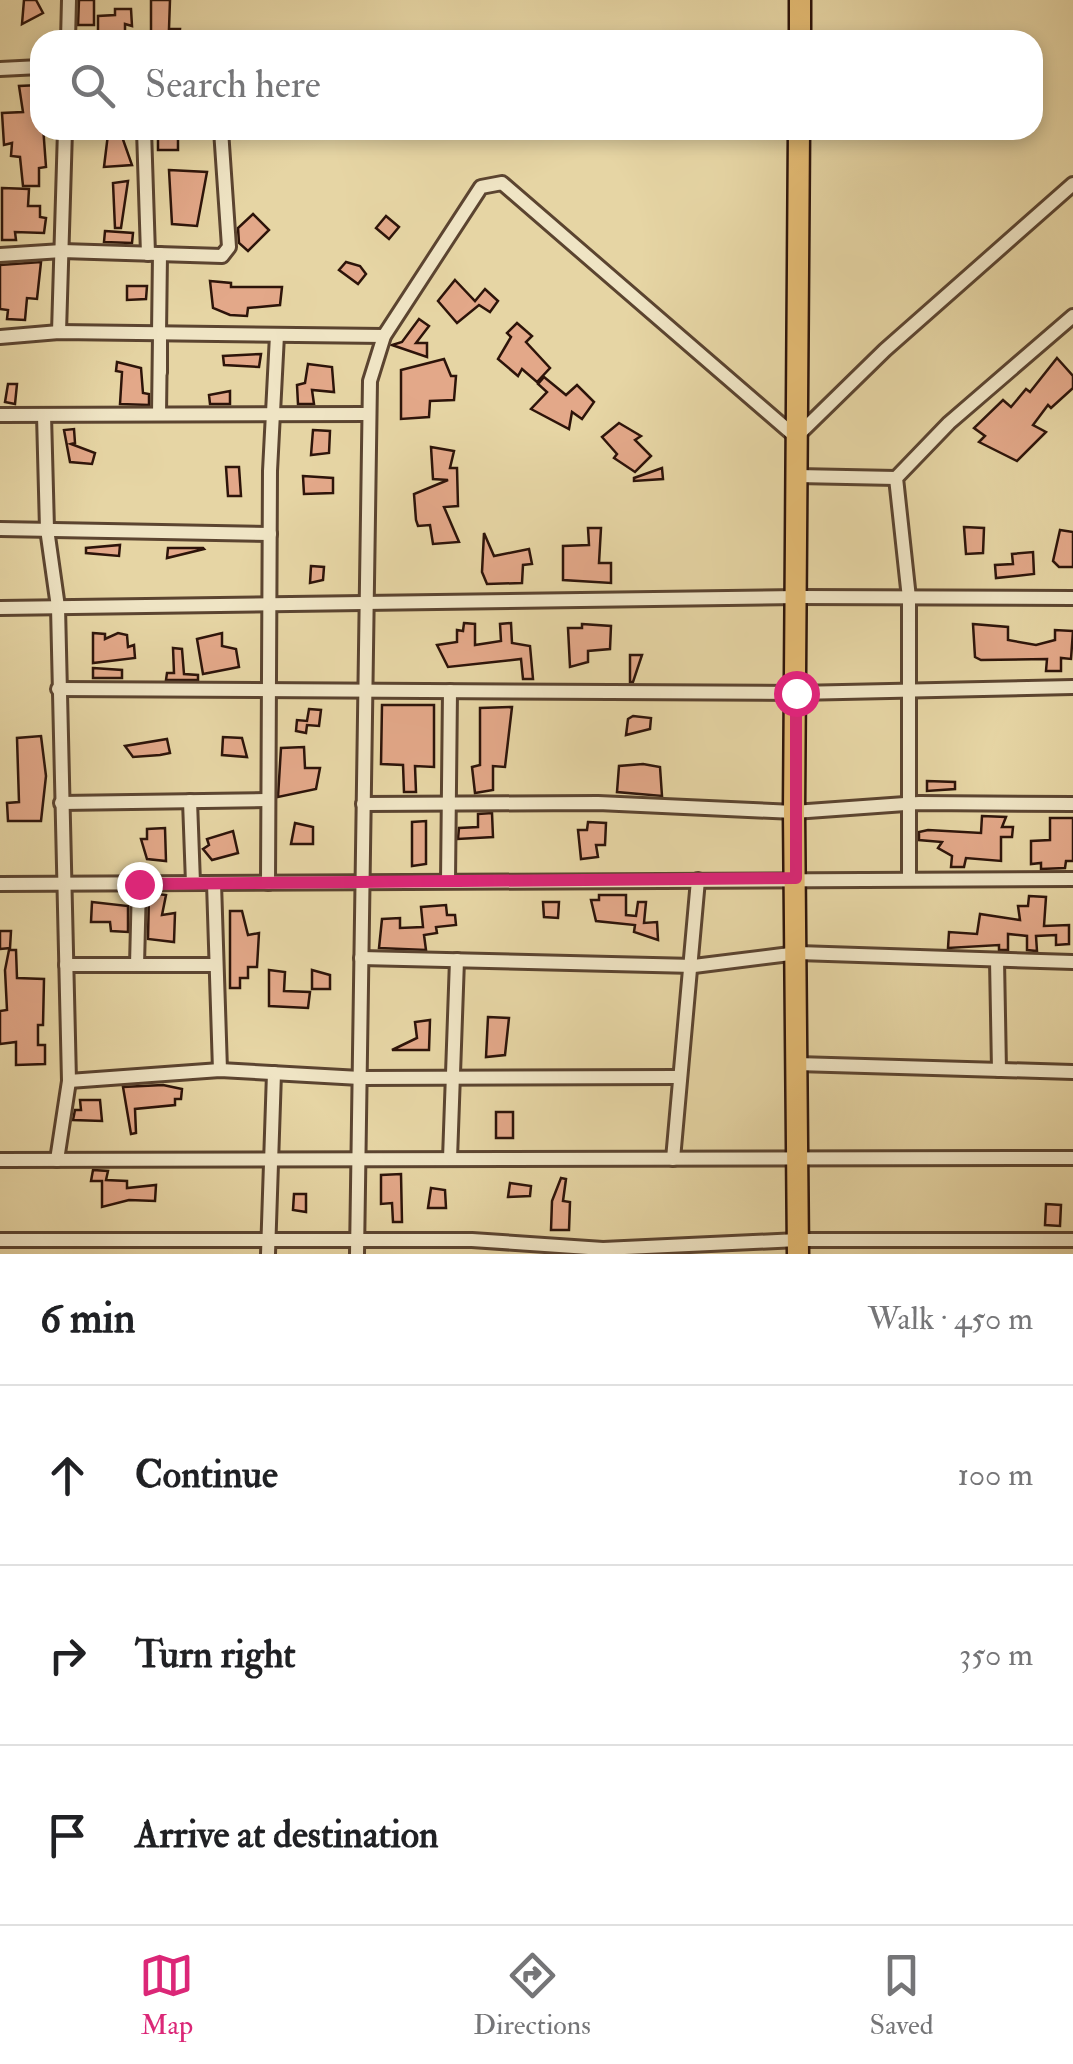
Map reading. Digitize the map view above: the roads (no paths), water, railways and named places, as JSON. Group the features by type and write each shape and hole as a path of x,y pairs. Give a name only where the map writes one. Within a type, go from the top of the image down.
{"main road":[{"path":"800,0 800,30"},
{"path":"798,1247 794,812 799,140"}],"street":[{"path":"68,30 69,0"},
{"path":"0,69 30,68"},
{"path":"59,332 65,140"},
{"path":"145,140 159,334"},
{"path":"0,255 62,251 227,252 221,140"},
{"path":"358,1248 370,380 384,336 481,187 492,181 502,182 796,437 885,350 1073,184"},
{"path":"797,476 896,478 949,423 1070,323"},
{"path":"0,337 59,332 384,336"},
{"path":"159,414 160,335 160,373"},
{"path":"268,883 270,534 277,335"},
{"path":"0,415 369,414"},
{"path":"44,415 48,529 58,607 69,1081 57,1160"},
{"path":"896,478 908,598 908,879"},
{"path":"0,529 270,534"},
{"path":"0,608 798,597 1073,598"},
{"path":"58,689 796,693 1073,687"},
{"path":"448,881 450,691"},
{"path":"61,803 266,800"},
{"path":"190,801 193,883"},
{"path":"363,804 598,803 794,812 908,804 1073,804"},
{"path":"0,884 1073,879"},
{"path":"673,1159 678,1077 694,966 698,880"},
{"path":"214,883 220,1070"},
{"path":"137,965 139,884"},
{"path":"361,958 694,966 798,953 1073,962"},
{"path":"450,1159 456,960"},
{"path":"997,960 999,1070"},
{"path":"66,965 214,965"},
{"path":"798,1064 1073,1072"},
{"path":"69,1081 220,1070 360,1078 678,1077"},
{"path":"268,1254 274,1073"},
{"path":"0,1160 1073,1158"},
{"path":"0,1240 268,1238 358,1248 602,1249 1073,1240"}]}
